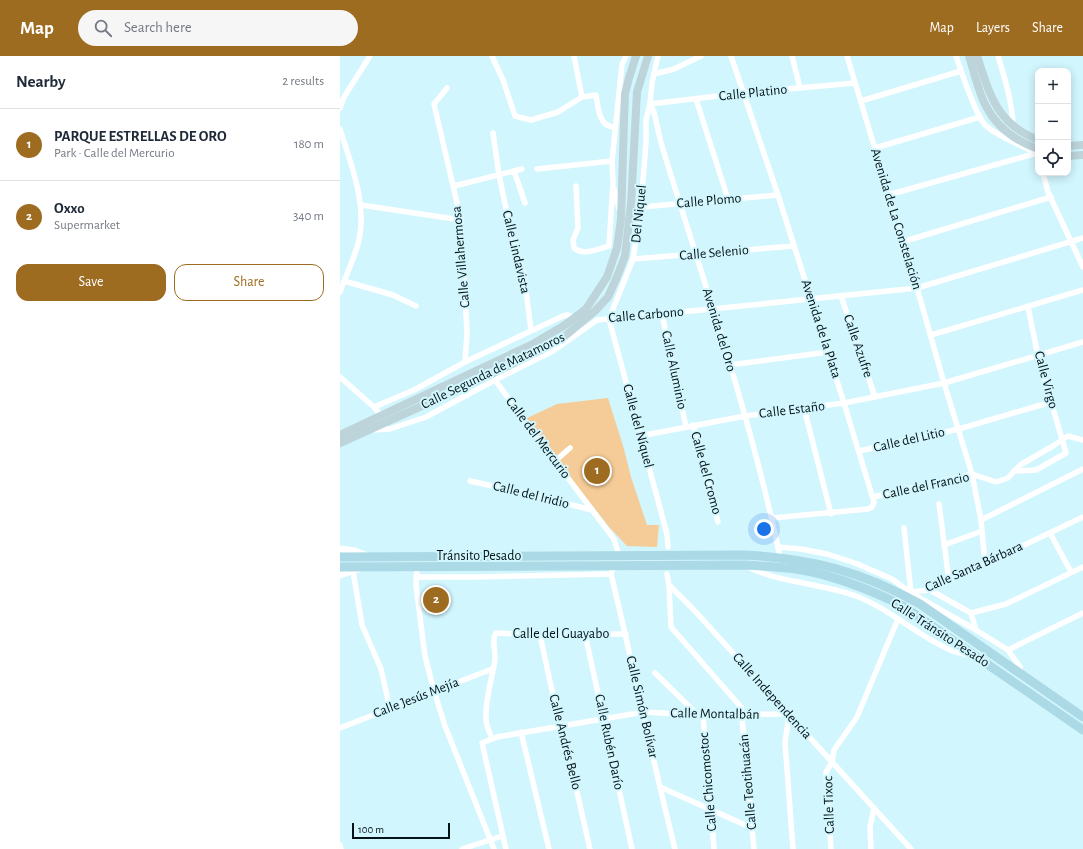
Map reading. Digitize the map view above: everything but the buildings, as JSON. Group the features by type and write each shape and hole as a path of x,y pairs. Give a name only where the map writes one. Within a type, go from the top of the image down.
{"main road":[{"name":"Calle Segunda de Matamoros","path":"340,443 366,430 383,419 533,344 565,325 586,309 607,277 617,248 621,219 626,94 636,56"},
{"name":"Calle Segunda de Matamoros","path":"340,434 383,419 539,351 565,336 595,311 608,297 625,256 631,204 637,92 648,56"},
{"path":"969,56 986,106 993,117 1003,129 1035,151"},
{"path":"977,56 994,103 1013,127 1035,139"},
{"path":"1071,146 1083,145"},
{"path":"1071,156 1083,155"},
{"name":"Calle Tránsito Pesado","path":"619,556 743,555 780,557 826,565 852,573 896,591 926,607 1083,717"},
{"name":"Tránsito Pesado","path":"340,557 619,556"},
{"name":"Calle Tránsito Pesado","path":"613,570 744,565 798,569 828,576 879,594 903,606 1083,730"},
{"name":"Tránsito Pesado","path":"340,567 417,566 613,570"}],"street":[{"path":"340,108 370,56"},
{"path":"492,56 515,116 531,120 558,112 582,97 596,95 603,122 609,128 615,128"},
{"path":"574,56 582,97"},
{"path":"576,186 578,228 574,240 574,248 578,252 587,252 609,246 613,182 612,161 622,64 626,56"},
{"name":"Del Niquel","path":"609,319 633,259 641,207 646,142 646,120 658,56"},
{"path":"654,74 674,69 701,56"},
{"name":"Avenida de la Plata","path":"730,56 778,195 873,497"},
{"path":"792,56 800,88"},
{"name":"Avenida de La Constelación","path":"847,56 972,474 981,520 985,563"},
{"path":"956,56 980,117 986,126 1018,145 1035,152"},
{"path":"998,56 1009,92 1013,127"},
{"path":"861,101 961,71"},
{"name":"Calle Platino","path":"650,104 743,93 855,83"},
{"name":"Calle Villahermosa","path":"447,88 434,104 461,220 467,333 465,362"},
{"path":"696,99 728,199"},
{"name":"Avenida del Oro","path":"650,104 654,112 661,143 745,416 772,518 780,557"},
{"path":"875,148 980,117"},
{"path":"340,129 358,187 361,205 359,239 340,292"},
{"name":"Calle Lindavista","path":"493,134 499,175 512,237 524,275 531,330"},
{"path":"888,195 1035,154"},
{"path":"1071,159 1083,158"},
{"path":"537,169 612,161"},
{"path":"454,186 522,169"},
{"path":"514,171 525,203"},
{"path":"1044,176 1051,197 1083,267"},
{"path":"613,182 621,219"},
{"name":"Calle Plomo","path":"641,207 778,195"},
{"path":"902,242 1051,197"},
{"path":"361,205 461,220"},
{"name":"Calle Carbono","path":"366,430 390,429 426,417 553,351 597,320 917,288 1083,238"},
{"name":"Calle Selenio","path":"633,259 794,246"},
{"path":"344,281 393,294 416,306"},
{"path":"931,335 1083,290"},
{"name":"Calle Azufre","path":"841,296 875,397"},
{"name":"Calle Virgo","path":"1014,471 1036,470 1066,453 1038,356 1028,307"},
{"name":"Calle Aluminio","path":"662,314 686,427"},
{"path":"374,407 414,390 465,362 563,316 567,315 584,320 597,320"},
{"name":"Calle del Níquel","path":"609,319 667,534 668,547"},
{"name":"Calle Estaño","path":"640,436 745,416 844,403 944,383 1083,342"},
{"path":"729,365 828,352"},
{"path":"340,377 374,407 383,419"},
{"name":"Calle del Mercurio","path":"495,380 614,539 619,556"},
{"name":"Calle del Litio","path":"859,451 959,429 1052,402"},
{"path":"804,408 831,514"},
{"name":"Calle del Cromo","path":"693,425 718,522"},
{"name":"Calle del Francio","path":"873,497 972,474 996,482 1008,478 1020,465 1068,436 1083,440"},
{"path":"555,461 570,448"},
{"path":"981,520 1083,469"},
{"name":"Calle del Iridio","path":"470,481 593,510"},
{"path":"772,518 831,514 868,509 872,507 874,502 873,497"},
{"path":"939,504 949,581"},
{"name":"Calle Santa Bárbara","path":"896,591 911,593 930,590 1083,517"},
{"path":"904,528 911,593"},
{"path":"944,545 982,531"},
{"path":"1050,533 1071,572"},
{"path":"778,547 801,549 827,554 855,563 892,579 911,593 1008,650 1020,667 1021,674"},
{"path":"340,550 355,551 369,557"},
{"path":"744,565 773,577 811,584 854,595 883,610 947,648 982,660"},
{"path":"340,575 364,566"},
{"path":"417,566 416,586 425,656 434,691 445,726 494,849"},
{"path":"930,590 971,613 1006,604 1083,567"},
{"path":"416,577 476,577 613,570"},
{"name":"Calle Simón Bolívar","path":"613,570 675,849"},
{"path":"354,571 362,625 381,669 390,709"},
{"path":"667,574 671,626 741,707 742,715"},
{"name":"Calle Independencia","path":"669,585 694,610 910,849"},
{"path":"971,613 976,630"},
{"path":"1008,650 1083,613"},
{"name":"Calle Tixoc","path":"831,849 826,772 832,762 834,750 857,717 898,619"},
{"name":"Calle del Guayabo","path":"492,668 495,660 494,639 496,633 540,635 626,634"},
{"name":"Calle Rubén Darío","path":"585,634 632,849"},
{"name":"Calle Andrés Bello","path":"540,635 559,723 562,726 590,849"},
{"path":"492,668 486,718 492,738"},
{"name":"Calle Jesús Mejía","path":"340,728 492,668"},
{"path":"655,673 701,715"},
{"name":"Calle Montalbán","path":"502,836 482,743 492,738 644,712 701,715 788,715"},
{"name":"Calle Chicomostoc","path":"701,715 714,849"},
{"name":"Calle Teotihuacán","path":"742,715 754,849"},
{"path":"788,715 785,742 792,849"},
{"path":"521,732 549,849"},
{"path":"660,787 752,828"},
{"path":"871,849 870,827 874,808"},
{"path":"462,849 502,836 506,849"},
{"path":"340,845 342,849"}],"shaded area":[{"path":"608,398 631,477 647,525 659,525 657,547 627,546 609,527 525,419 557,404"}],"place":[{"name":"PARQUE ESTRELLAS DE ORO","path":"597,471"},
{"name":"Oxxo","path":"436,600"}]}
